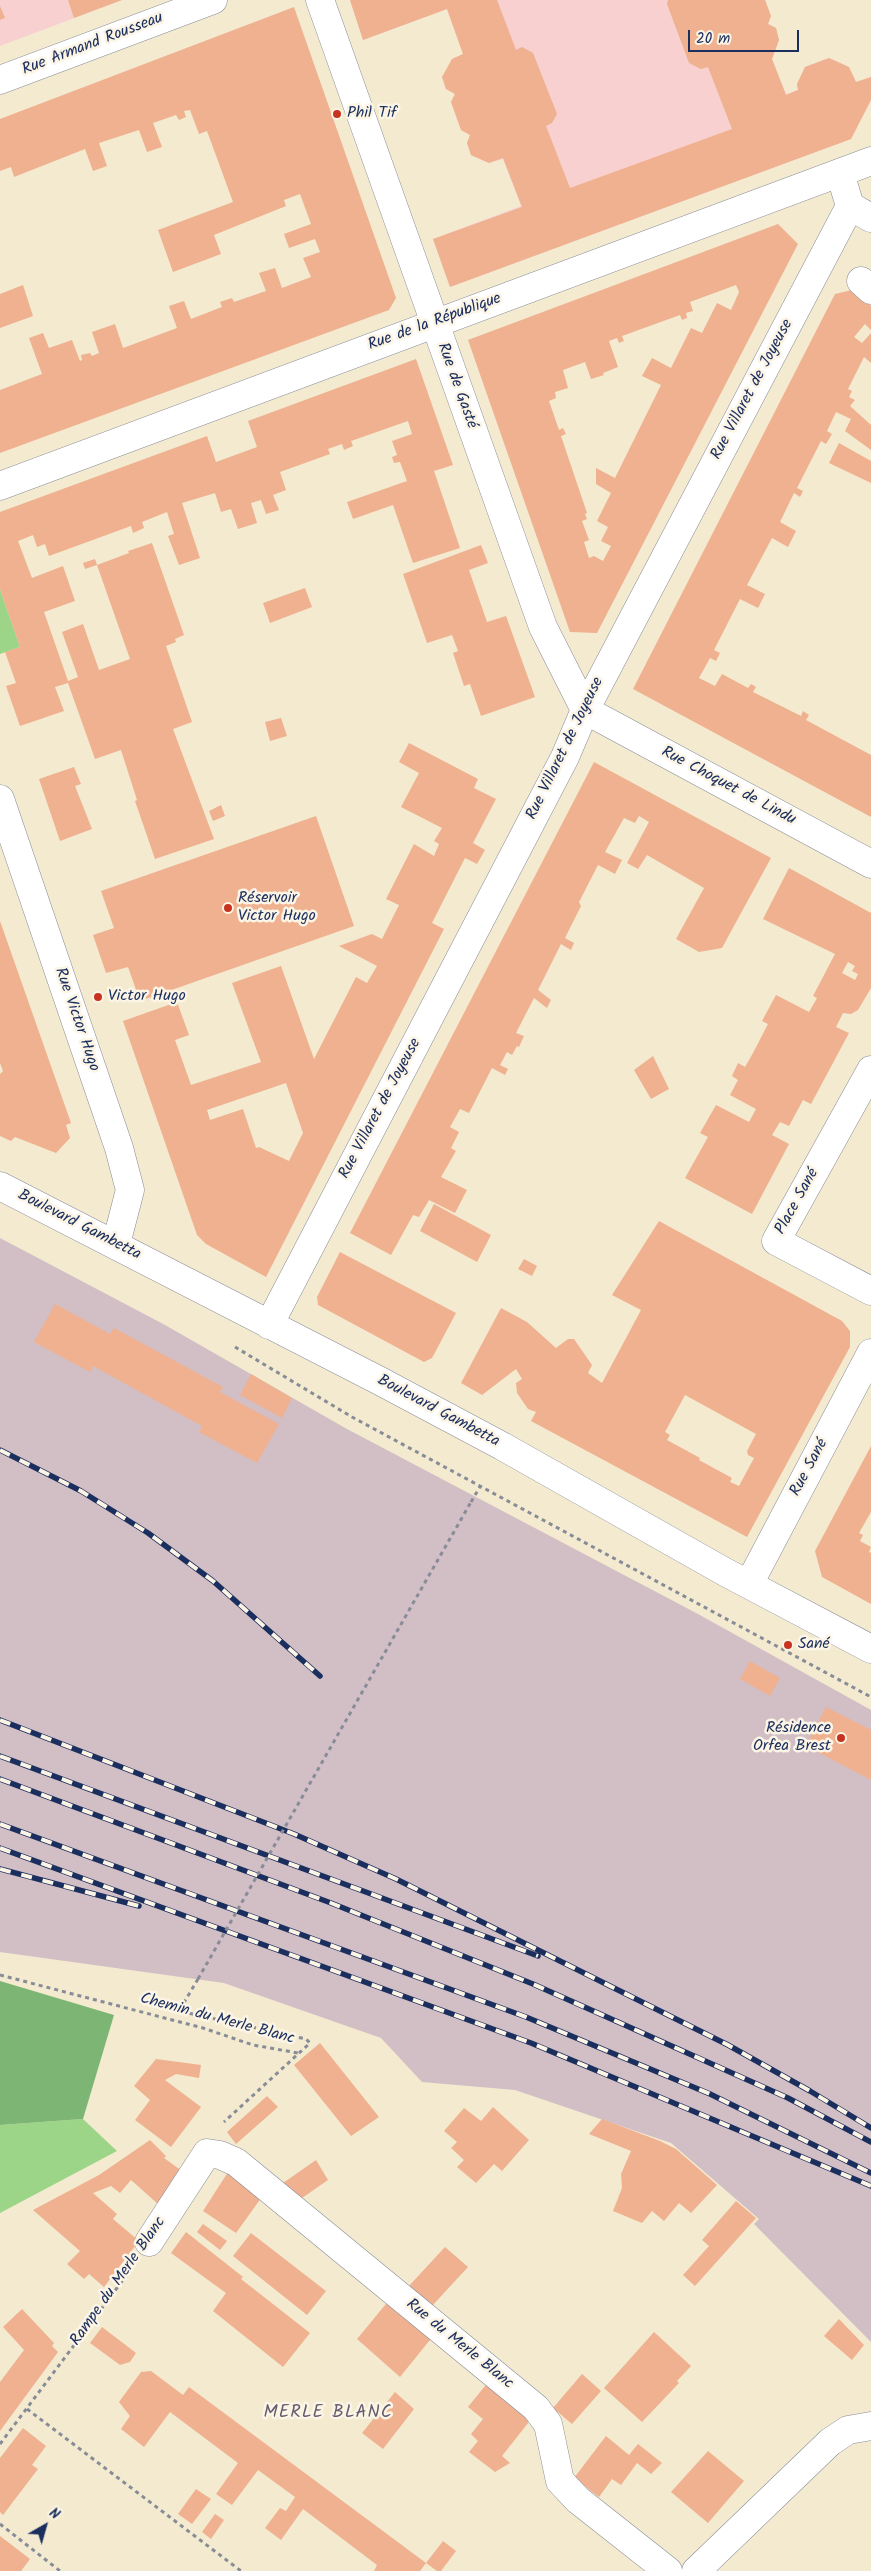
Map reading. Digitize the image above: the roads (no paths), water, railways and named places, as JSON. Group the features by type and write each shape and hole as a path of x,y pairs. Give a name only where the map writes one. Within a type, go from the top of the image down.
{"street":[{"name":"Rue Armand Rousseau","path":"0,80 213,0"},
{"name":"Rue de Gasté","path":"320,0 542,627 585,710"},
{"name":"Rue de la République","path":"0,486 871,161"},
{"name":"Rue Villaret de Joyeuse","path":"270,1325 565,757 585,710 861,212 840,173"},
{"name":"Rue Choquet de Lindu","path":"585,710 871,864"},
{"name":"Rue Victor Hugo","path":"0,799 119,1148 130,1190 116,1244"},
{"name":"Place Sané","path":"871,1070 776,1241 871,1291"},
{"name":"Boulevard Gambetta","path":"0,1186 116,1244 502,1446 749,1584 871,1649"},
{"name":"Rue Sané","path":"749,1584 871,1352"},
{"name":"Rampe du Merle Blanc","path":"149,2242 207,2154"},
{"name":"Rue du Merle Blanc","path":"207,2154 220,2155 236,2162 536,2408 548,2424 560,2481 578,2500 668,2571"},
{"path":"696,2571 830,2442 848,2430 871,2426"}],"railway":[{"path":"0,1450 81,1491 148,1533 213,1581 320,1676"},
{"path":"0,1720 294,1834 396,1879 728,2045 871,2128"},
{"path":"0,1756 538,1956"},
{"path":"0,1779 331,1903 533,1984 788,2098 871,2142"},
{"path":"0,1824 526,2017 710,2094 871,2173"},
{"path":"0,1848 531,2043 871,2186"},
{"path":"0,1869 139,1906"}],"place":[{"name":"Phil Tif","path":"337,114"},
{"name":"Réservoir Victor Hugo","path":"228,908"},
{"name":"Victor Hugo","path":"98,997"},
{"name":"Sané","path":"788,1645"},
{"name":"Résidence Orfea Brest","path":"841,1738"}],"district":[{"name":"MERLE BLANC","path":"328,2414"}]}
